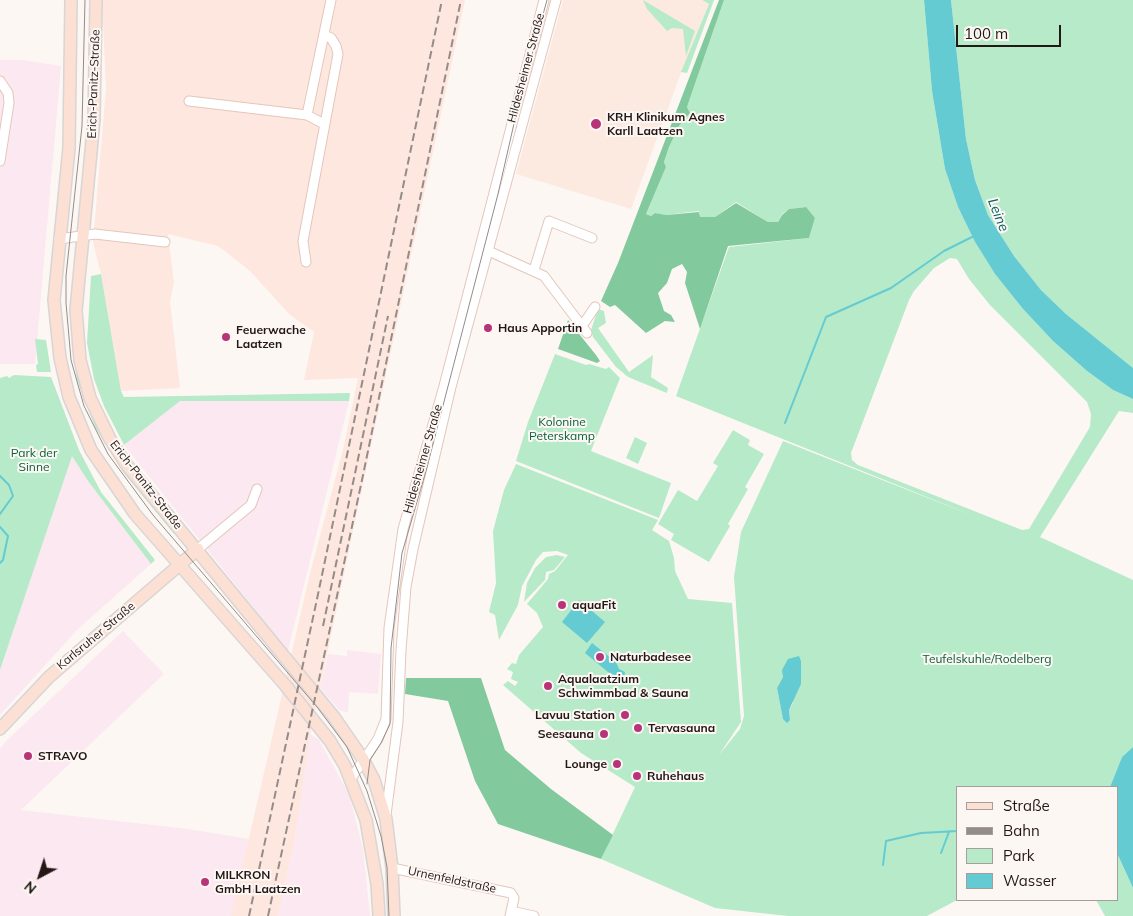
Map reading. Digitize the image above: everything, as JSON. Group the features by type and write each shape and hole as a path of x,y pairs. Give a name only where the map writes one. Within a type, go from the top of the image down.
{"main road":[{"name":"Erich-Panitz-Straße","path":"71,0 69,148 54,300 55,331 65,381 77,420 91,450 108,478 135,514 286,685 320,727 350,780"},
{"name":"Erich-Panitz-Straße","path":"96,0 94,120 77,286 76,334 80,360 90,398 110,439 126,464 198,549 334,717 363,758 374,780 386,819"},
{"name":"Karlsruher Straße","path":"0,729 49,677 198,549"},
{"path":"350,780 370,838 377,884 379,916"},
{"name":"Hildesheimer Straße","path":"386,819 392,868 394,916"}],"street":[{"path":"307,115 331,0"},
{"name":"Hildesheimer Straße","path":"386,819 398,722 401,650 411,558 544,0"},
{"name":"Hildesheimer Straße","path":"350,780 363,758 378,739 386,719 388,634 403,529 556,0"},
{"path":"306,262 303,241 338,54 331,38 324,35"},
{"path":"0,80 8,93 9,102 0,161"},
{"path":"189,100 307,115 324,124"},
{"path":"534,270 549,221 592,238"},
{"path":"59,239 95,234 165,242"},
{"path":"484,249 544,276 584,330 595,307"},
{"path":"198,549 251,505 257,489"},
{"name":"Urnenfeldstraße","path":"392,868 511,892 514,898 511,914"},
{"path":"511,914 534,916"}],"shaded area":[{"path":"102,0 465,0 311,730 295,839 278,916 231,916 310,573 343,450 358,378 304,380 314,332 290,315 249,270 218,246 168,234 174,283 170,301 180,388 121,391 101,274 93,242 106,88"},
{"name":"KRH Klinikum Agnes Karll Laatzen","path":"563,0 701,0 709,4 681,73 631,209 516,174"},
{"path":"0,60 23,60 61,66 35,364 0,364"},
{"path":"180,401 349,401 288,651 124,445"},
{"path":"72,455 88,481 151,564 78,629 0,715 0,670"},
{"path":"123,631 164,674 21,810 188,829 249,839 232,916 0,916 0,749 6,741"},
{"path":"347,650 381,654 378,694 349,692 348,712 340,711 320,688 328,654 347,656"},
{"path":"310,734 319,740 349,794 363,849 370,916 278,916 295,839"}],"green space":[{"path":"643,0 695,31 686,56 683,29 672,28 667,31 647,9"},
{"path":"702,0 714,0 687,73 681,72 709,4"},
{"path":"719,0 724,0 687,107 690,113 679,126 669,147 664,162 666,167 646,214 651,216 655,213 666,215 699,212 700,217 715,217 736,203 768,222 778,222 789,209 806,207 815,218 809,238 728,246 700,329 685,283 687,272 682,264 672,269 667,283 658,293 664,311 671,315 675,322 665,321 646,333 615,305 610,307 601,301 618,263"},
{"name":"Teufelskuhle/Rodelberg","path":"724,0 924,0 932,91 945,169 958,207 975,242 995,274 1023,309 1053,341 1087,371 1113,390 1133,399 1133,413 1119,411 1040,537 1133,580 1133,747 1122,757 1110,786 956,786 956,901 927,916 788,916 715,908 601,859 635,787 581,753 503,685 508,681 515,686 518,682 511,679 513,672 507,669 512,663 516,664 519,655 543,627 537,613 527,604 548,579 549,574 555,571 568,555 557,551 543,552 536,560 522,586 518,605 499,640 495,615 489,612 496,583 493,531 504,490 516,464 658,520 652,530 669,541 674,558 675,571 688,599 732,603 741,722 719,755 740,729 744,716 734,577 741,532 783,441 979,518 676,396 729,247 809,238 815,218 805,207 789,209 782,214 778,222 768,222 736,202 715,217 700,217 699,211 665,215 655,213 651,216 646,214 666,167 664,162 669,147 679,126 690,113 687,107","holes":["950,258 957,259 969,279 990,305 1087,402 1091,414 1090,427 1029,529 1022,530 858,465 852,460 851,453 909,300 914,291 934,268","783,677 793,703 789,710 790,720 783,718 777,688"]},
{"path":"951,0 1133,0 1133,368 1066,314 1041,290 1014,256 988,215 975,180 966,139"},
{"path":"101,274 121,391 124,397 350,393 349,401 180,401 124,445 104,406 94,379 87,343 91,276"},
{"path":"598,309 604,311 606,323 598,328 629,372 653,355 651,377 668,388 667,393 628,377 616,367 593,337 591,330"},
{"path":"568,320 600,361 597,363 558,349"},
{"path":"35,339 46,340 51,372 37,372"},
{"path":"71,339 92,413 177,531 174,534 123,472 95,427 77,380"},
{"name":"Kolonine Peterskamp","path":"555,354 586,365 589,364 606,369 609,367 620,378 591,451 671,483 659,518 516,461 528,422"},
{"name":"Park der Sinne","path":"14,375 51,377 79,450 101,492 155,560 151,564 88,481 72,456 0,670 0,378 7,376 9,378"},
{"path":"733,430 750,440 748,445 764,454 745,487 748,489 728,524 730,526 709,562 671,540 674,534 658,524 678,490 697,501 718,466 713,463"},
{"path":"635,437 647,443 638,464 626,458"},
{"path":"557,555 565,557 554,570 546,572 545,580 524,602 527,583 535,568 546,557"},
{"path":"406,678 481,678 505,750 551,789 613,835 601,859 498,824 475,781 448,701 405,694"},
{"path":"1118,855 1133,888 1133,916 1105,916 1097,901 1118,901"}],"water":[{"path":"924,0 951,0 966,139 975,180 988,215 1014,256 1041,290 1066,314 1133,368 1133,399 1113,390 1087,371 1053,341 1023,309 995,274 975,242 958,207 945,169 932,91"},
{"path":"579,600 605,622 587,643 562,622"},
{"name":"Naturbadesee","path":"592,643 616,662 619,669 625,672 624,679 608,672 585,653"},
{"path":"799,656 801,661 801,684 789,710 790,720 787,723 783,719 777,688 783,677 782,670 788,659"},
{"path":"1133,747 1133,888 1118,855 1118,786 1110,786 1122,757"}],"waterway":[{"path":"785,423 826,317 891,288 944,251 972,237"},
{"path":"0,476 9,485 13,496 0,514"},
{"path":"0,527 8,536 3,560 0,563"},
{"path":"883,865 886,841 921,833 956,831"},
{"path":"941,853 949,832"}],"tram line":[{"path":"85,0 82,126 66,276 66,303 71,360 84,406 108,454 153,515 317,707 347,747 367,791 381,836 387,867 389,916"},
{"path":"367,784 370,760 390,724 391,648 402,553 426,471 498,194 518,106 547,0"}],"railway":[{"path":"249,916 442,0"},
{"path":"268,916 362,480 461,0"},
{"path":"323,626 388,316"}],"place":[{"name":"KRH Klinikum Agnes Karll Laatzen","path":"596,124"},
{"name":"Haus Apportin","path":"488,328"},
{"name":"Feuerwache Laatzen","path":"226,337"},
{"name":"aquaFit","path":"562,605"},
{"name":"Naturbadesee","path":"600,657"},
{"name":"Aqualaatzium Schwimmbad & Sauna","path":"548,686"},
{"name":"Lavuu Station","path":"625,715"},
{"name":"Tervasauna","path":"638,728"},
{"name":"Seesauna","path":"604,734"},
{"name":"STRAVO","path":"28,756"},
{"name":"Lounge","path":"617,764"},
{"name":"Ruhehaus","path":"637,776"},
{"name":"MILKRON GmbH Laatzen","path":"205,882"}],"water label":[{"name":"Leine","path":"998,215"}]}
